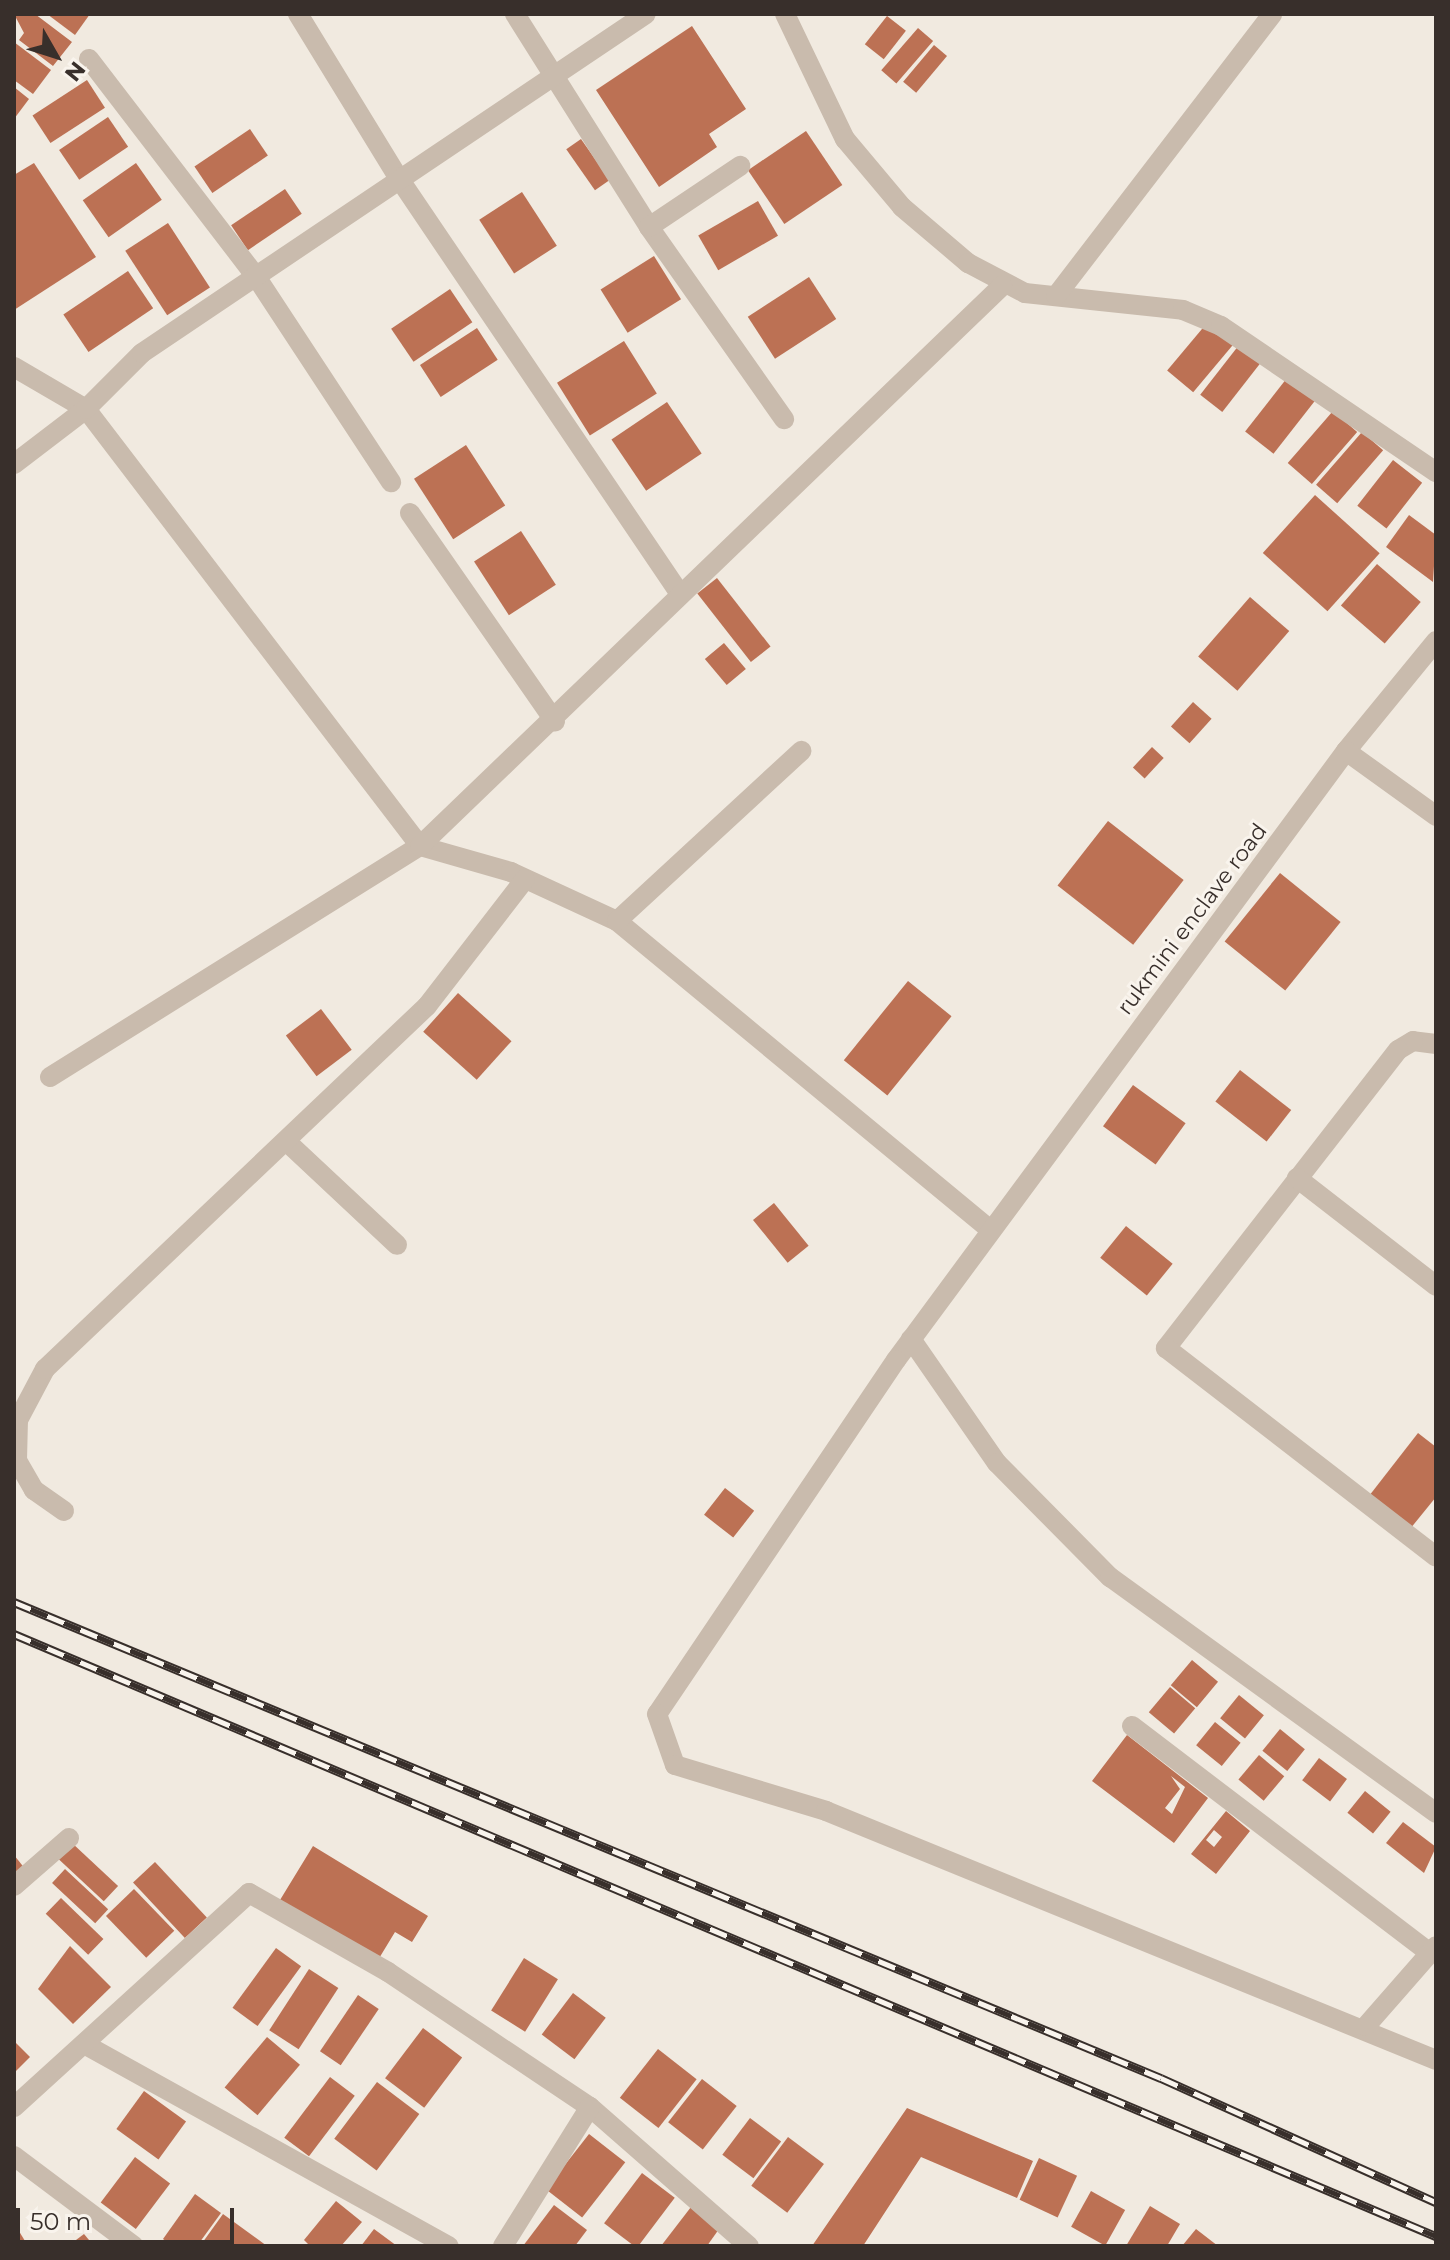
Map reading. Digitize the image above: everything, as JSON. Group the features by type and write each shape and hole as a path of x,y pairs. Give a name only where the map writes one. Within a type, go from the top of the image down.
{"street":[{"path":"298,14 398,177 680,594"},
{"path":"515,14 649,227 784,419"},
{"path":"14,464 86,409 142,353 398,177 646,14"},
{"path":"785,14 845,139 902,207 1002,286 1056,296 1183,310 1221,326 1436,472"},
{"path":"1056,296 1272,14"},
{"path":"89,59 255,275 391,482"},
{"path":"649,227 740,166"},
{"path":"50,1077 420,846 555,722 680,594 1002,286"},
{"path":"14,367 86,409 420,846 525,879 617,921 991,1230"},
{"path":"410,513 555,722"},
{"name":"rukmini enclave road","path":"1366,2026 826,1811 675,1765 657,1714 911,1339 1346,751 1436,641"},
{"path":"617,921 801,751"},
{"path":"1346,751 1436,816"},
{"path":"64,1511 34,1490 17,1460 18,1420 45,1369 427,1006 525,879"},
{"path":"1433,1042 1398,1050 1166,1348 1436,1557"},
{"path":"286,1141 397,1245"},
{"path":"1297,1178 1436,1286"},
{"path":"911,1339 997,1463 1110,1577 1436,1813"},
{"path":"1132,1726 1433,1949 1366,2026 1436,2060"},
{"path":"14,1886 69,1838"},
{"path":"14,2107 249,1893 388,1972 590,2107 739,2243"},
{"path":"84,2044 449,2246"},
{"path":"503,2246 590,2107"},
{"path":"14,2156 134,2246"}],"building":[{"path":"14,14 35,14 72,42 53,66 19,40 24,33"},
{"path":"47,14 90,14 75,35"},
{"path":"887,16 906,31 884,59 865,44"},
{"path":"692,26 746,109 709,134 717,147 659,187 596,90"},
{"path":"918,28 933,41 896,83 881,70"},
{"path":"14,42 51,70 33,94 14,80"},
{"path":"934,45 947,56 916,93 903,82"},
{"path":"87,80 105,108 50,143 32,115"},
{"path":"14,87 29,99 14,119"},
{"path":"108,117 128,147 79,180 59,150"},
{"path":"250,129 268,156 212,193 194,166"},
{"path":"806,131 842,185 784,224 748,170"},
{"path":"581,139 610,180 595,190 566,149"},
{"path":"34,163 96,257 14,310 14,175"},
{"path":"136,163 162,200 109,237 83,200"},
{"path":"285,189 302,214 248,250 231,225"},
{"path":"522,192 557,246 514,273 479,220"},
{"path":"758,201 778,236 718,270 698,236"},
{"path":"168,223 210,288 167,315 125,251"},
{"path":"654,256 681,299 628,333 601,289"},
{"path":"128,271 153,308 88,352 63,315"},
{"path":"809,277 836,319 775,359 748,317"},
{"path":"450,289 472,322 414,362 391,329"},
{"path":"1207,323 1233,345 1193,392 1167,370"},
{"path":"477,328 498,360 441,397 420,365"},
{"path":"624,341 657,394 590,435 557,383"},
{"path":"1239,345 1261,362 1222,412 1200,395"},
{"path":"1287,378 1315,400 1274,454 1245,432"},
{"path":"667,402 702,453 646,491 611,439"},
{"path":"1333,411 1357,432 1312,484 1288,463"},
{"path":"1362,432 1383,450 1337,503 1316,485"},
{"path":"466,445 505,505 453,539 414,479"},
{"path":"1393,460 1422,483 1386,528 1357,506"},
{"path":"1315,495 1380,553 1327,611 1263,553"},
{"path":"1409,515 1436,535 1433,582 1386,547"},
{"path":"521,531 556,585 509,615 474,561"},
{"path":"1377,564 1421,602 1385,644 1341,606"},
{"path":"717,578 771,647 751,662 697,593"},
{"path":"1250,597 1289,631 1237,691 1198,657"},
{"path":"724,643 746,669 727,685 705,659"},
{"path":"1193,702 1212,719 1189,743 1171,727"},
{"path":"1152,747 1164,758 1145,778 1133,767"},
{"path":"1108,821 1184,880 1133,945 1058,886"},
{"path":"1280,873 1341,922 1285,990 1225,941"},
{"path":"908,981 952,1016 887,1096 844,1060"},
{"path":"458,993 512,1041 477,1080 423,1032"},
{"path":"321,1009 352,1050 317,1076 286,1035"},
{"path":"1240,1070 1291,1110 1267,1142 1215,1102"},
{"path":"1133,1085 1186,1123 1156,1164 1103,1126"},
{"path":"774,1203 809,1246 788,1263 753,1220"},
{"path":"1126,1226 1173,1264 1147,1296 1100,1258"},
{"path":"1418,1433 1436,1447 1436,1497 1410,1529 1369,1496"},
{"path":"725,1488 754,1511 733,1538 704,1515"},
{"path":"1192,1660 1218,1682 1197,1707 1171,1685"},
{"path":"1170,1687 1195,1708 1174,1733 1149,1712"},
{"path":"1239,1695 1264,1715 1245,1738 1220,1718"},
{"path":"1215,1722 1241,1743 1222,1766 1196,1745"},
{"path":"1280,1729 1305,1749 1287,1771 1262,1751"},
{"path":"1127,1735 1208,1798 1174,1843 1092,1781","holes":["1171,1776 1185,1787 1172,1814 1165,1808 1180,1789"]},
{"path":"1259,1755 1284,1776 1264,1801 1238,1780"},
{"path":"1319,1758 1347,1779 1330,1801 1302,1780"},
{"path":"1365,1791 1391,1812 1373,1834 1347,1813"},
{"path":"1226,1811 1250,1831 1216,1874 1191,1854","holes":["1214,1830 1222,1837 1214,1847 1206,1840"]},
{"path":"1403,1822 1436,1847 1424,1873 1386,1843"},
{"path":"72,1843 118,1886 104,1901 58,1858"},
{"path":"313,1846 428,1916 412,1942 395,1932 378,1960 280,1900"},
{"path":"14,1855 26,1870 14,1879"},
{"path":"155,1862 207,1918 185,1938 133,1882"},
{"path":"65,1869 108,1909 95,1923 52,1883"},
{"path":"134,1889 174,1931 146,1958 106,1916"},
{"path":"61,1898 103,1939 88,1955 46,1914"},
{"path":"70,1946 111,1987 73,2024 38,1989"},
{"path":"276,1948 301,1966 258,2026 233,2008"},
{"path":"524,1958 558,1979 525,2032 491,2011"},
{"path":"309,1969 338,1988 299,2049 269,2030"},
{"path":"573,1993 606,2018 574,2059 542,2035"},
{"path":"358,1995 379,2009 341,2065 320,2051"},
{"path":"423,2028 462,2057 424,2108 385,2078"},
{"path":"267,2037 300,2065 258,2115 225,2088"},
{"path":"14,2041 30,2057 14,2073"},
{"path":"658,2049 697,2079 658,2128 620,2098"},
{"path":"330,2077 355,2096 309,2156 284,2138"},
{"path":"702,2079 737,2106 703,2149 668,2122"},
{"path":"377,2082 419,2114 377,2171 334,2139"},
{"path":"144,2091 186,2122 158,2160 116,2129"},
{"path":"907,2108 1033,2161 1017,2198 921,2157 863,2246 812,2246"},
{"path":"750,2118 781,2141 753,2178 722,2155"},
{"path":"589,2134 625,2162 582,2217 546,2189"},
{"path":"788,2137 824,2164 787,2213 751,2186"},
{"path":"135,2157 170,2183 136,2229 101,2203"},
{"path":"1039,2158 1077,2176 1058,2217 1020,2200"},
{"path":"642,2173 675,2198 638,2246 604,2223"},
{"path":"1091,2191 1125,2210 1105,2246 1071,2227"},
{"path":"195,2194 221,2213 197,2246 172,2246 163,2239"},
{"path":"336,2201 362,2222 341,2246 310,2246 304,2240"},
{"path":"554,2205 587,2230 575,2246 523,2246"},
{"path":"1150,2206 1180,2224 1167,2246 1126,2246"},
{"path":"691,2207 719,2229 707,2246 661,2246"},
{"path":"223,2214 267,2246 200,2246"},
{"path":"14,2223 25,2241 16,2246 14,2246"},
{"path":"374,2229 397,2246 361,2246"},
{"path":"1196,2229 1218,2246 1182,2246"},
{"path":"84,2234 94,2246 68,2246"}],"railway":[{"path":"14,1602 1161,2078 1436,2202"},
{"path":"14,1634 1436,2236"}]}
